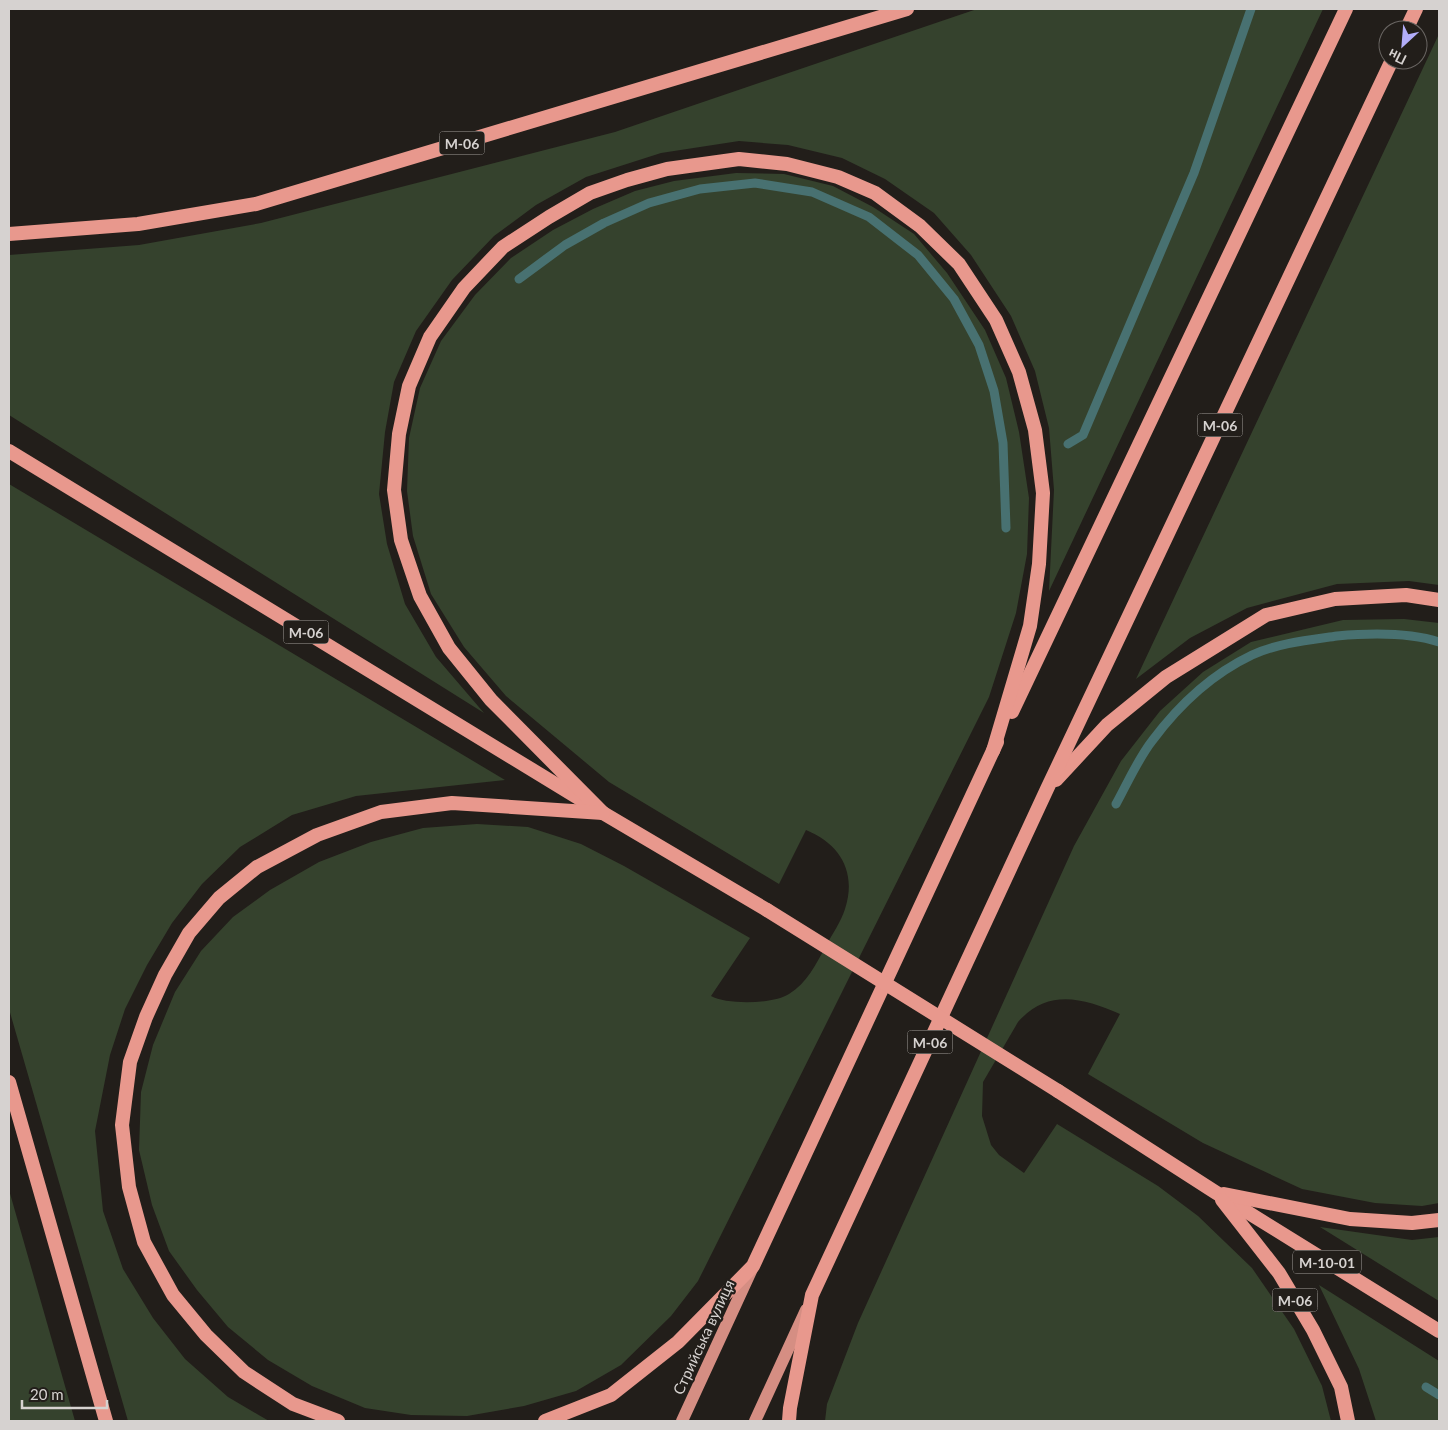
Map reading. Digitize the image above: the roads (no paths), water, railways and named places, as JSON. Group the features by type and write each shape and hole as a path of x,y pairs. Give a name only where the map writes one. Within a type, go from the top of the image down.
{"highway":[{"name":"М-06","path":"9,234 138,224 256,204 907,9"},
{"path":"545,1421 612,1396 678,1342 753,1266 993,751 1346,9"},
{"name":"М-06","path":"789,1421 812,1295 1047,789 1387,70"},
{"path":"603,813 491,700 449,648 420,596 401,540 394,490 399,434 409,386 430,337 464,288 503,247 590,193 667,169 740,160 787,164 838,177 875,193 920,226 959,264 996,320 1019,372 1035,430 1043,494 1040,564 1030,626 993,751"},
{"name":"М-06","path":"9,451 603,813 767,910 1216,1192 1279,1273 1313,1330 1341,1387 1348,1421"},
{"path":"1047,789 1107,725 1166,677 1266,615 1335,599 1406,595 1439,600"},
{"path":"338,1421 293,1404 244,1372 206,1335 173,1295 144,1242 129,1188 122,1125 130,1062 146,1017 165,975 189,932 219,898 257,867 317,836 381,812 452,803 603,813"},
{"path":"9,1082 106,1421"},
{"path":"1216,1192 1350,1219 1412,1223 1439,1220"},
{"name":"М-10-01","path":"1216,1192 1439,1331"}],"main road":[{"name":"Стрийська вулиця","path":"682,1421 753,1266"},
{"path":"755,1421 812,1295"}],"waterway":[{"path":"1068,444 1083,435 1194,173 1251,9"},
{"path":"519,279 565,245 604,223 649,203 700,189 755,183 812,192 869,217 918,255 954,299 979,345 994,391 1003,443 1006,528"},
{"path":"1116,804 1147,748 1173,715 1210,681 1252,655 1294,642 1350,635 1415,636 1439,642"},
{"path":"1426,1387 1439,1395"}]}
